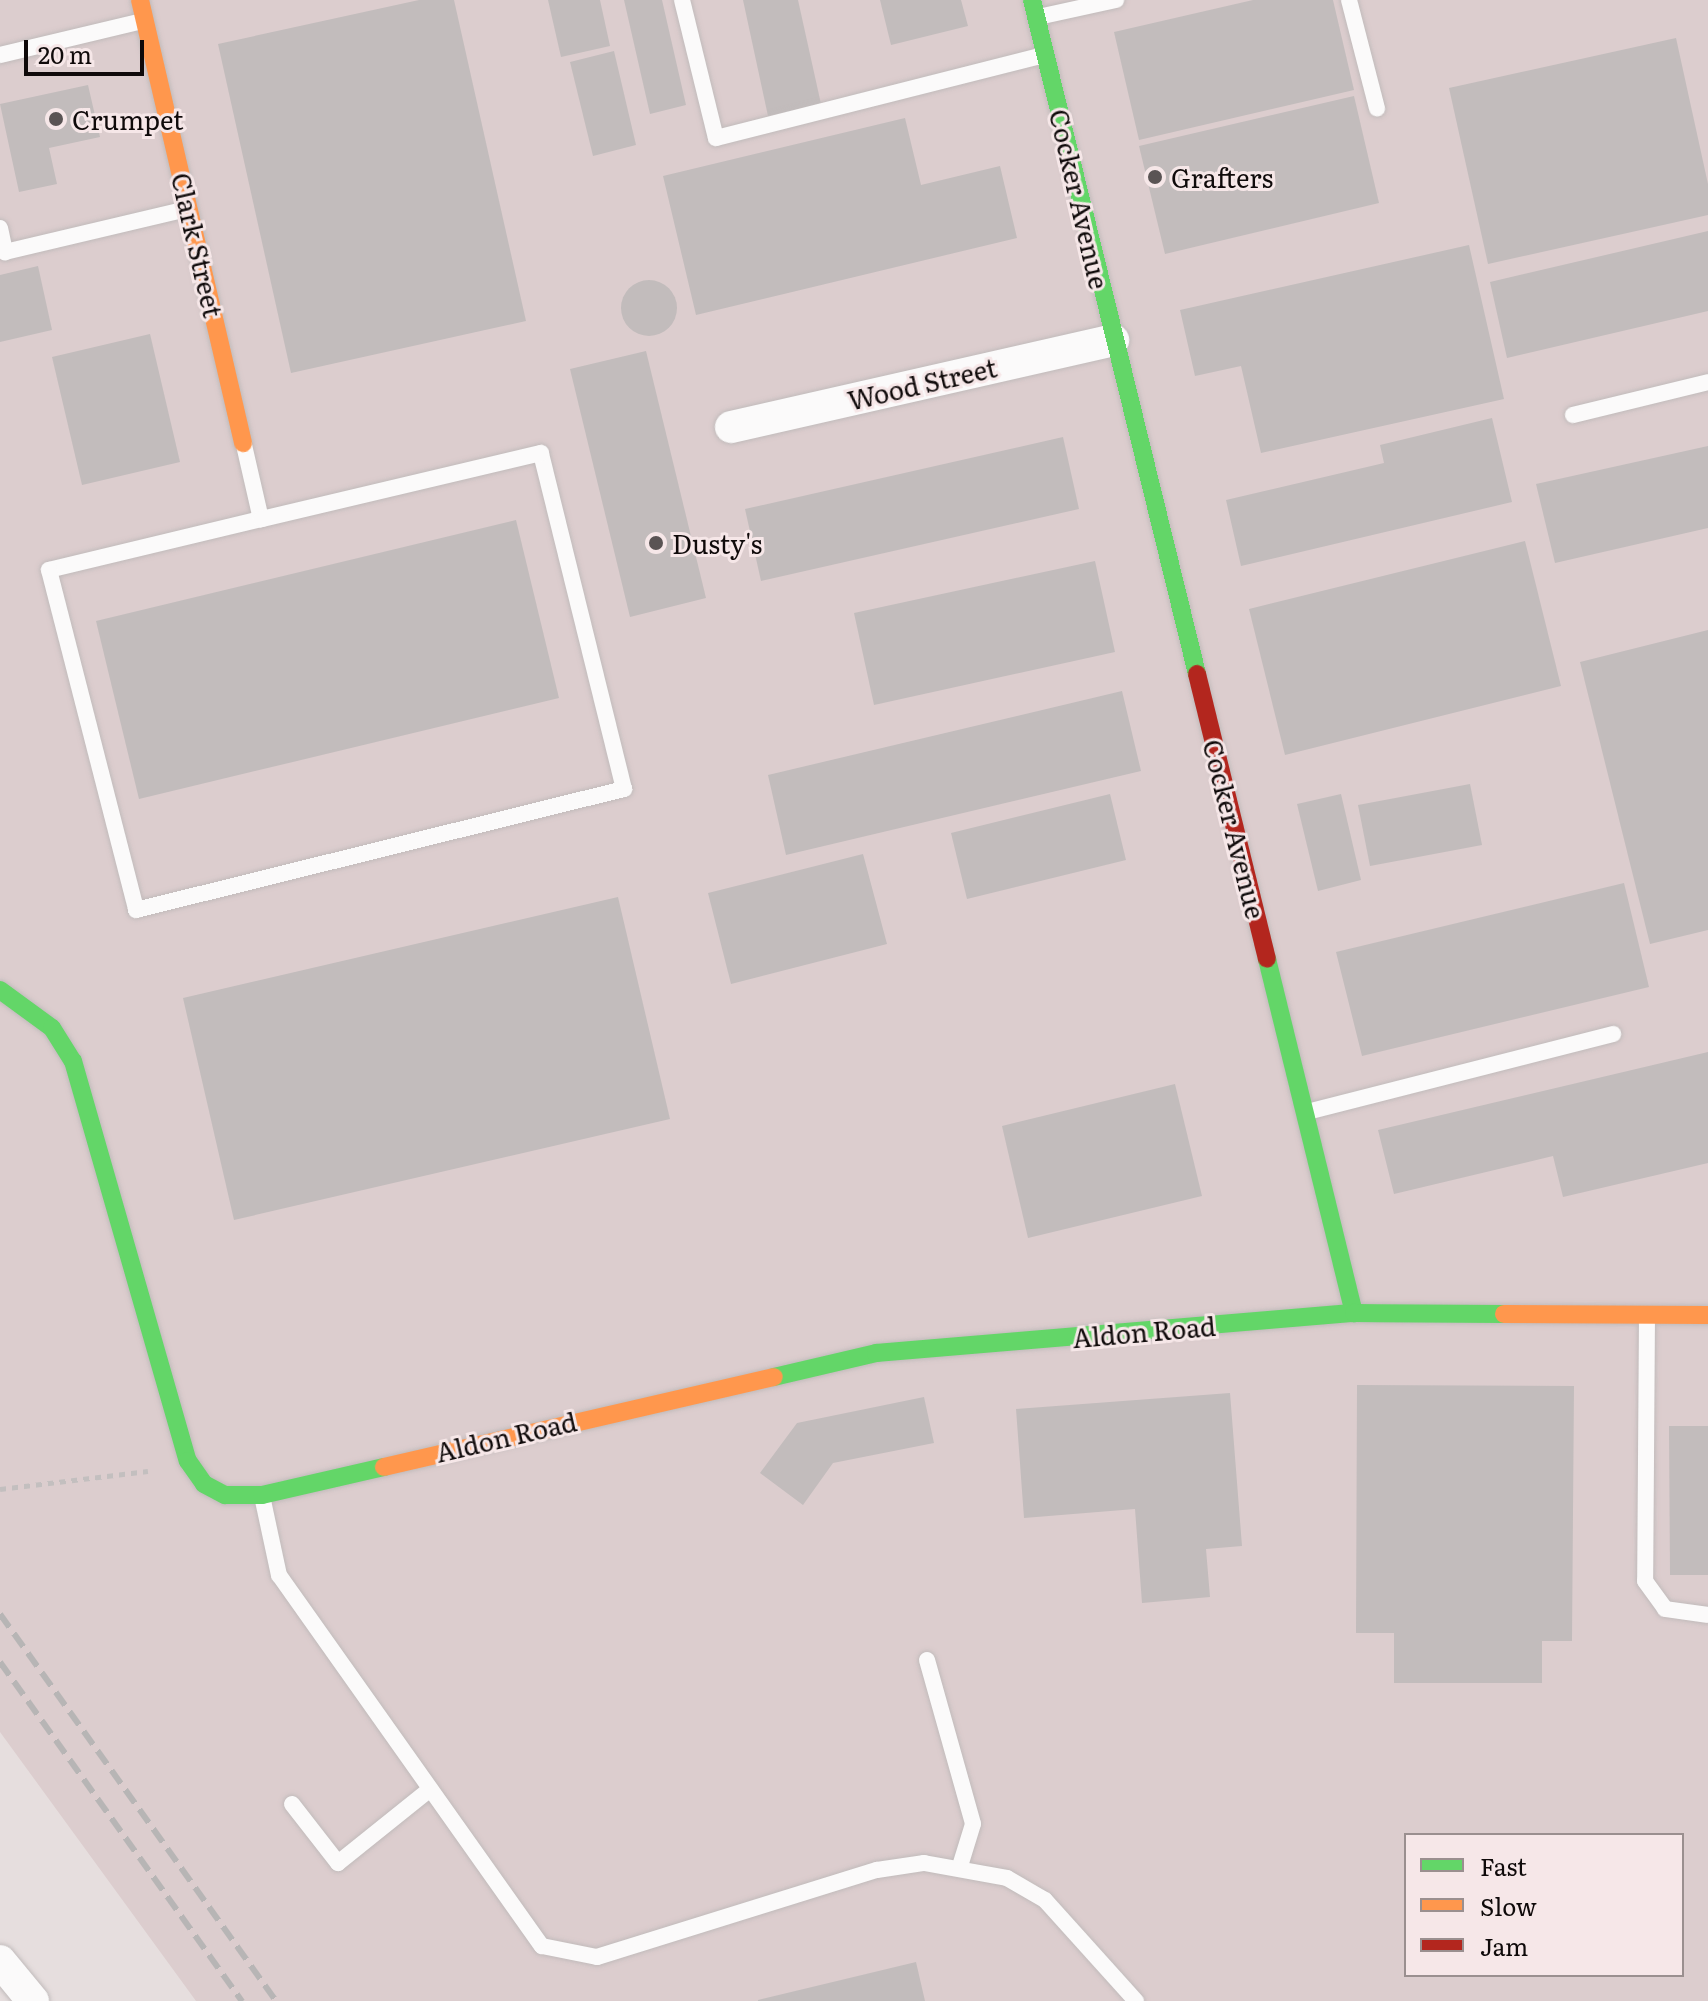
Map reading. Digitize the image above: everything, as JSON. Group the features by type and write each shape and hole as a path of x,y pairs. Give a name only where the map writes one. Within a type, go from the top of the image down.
{"street":[{"name":"Clark Street","path":"140,0 243,443"},
{"name":"Cocker Avenue","path":"1034,9 1354,1313"},
{"name":"Wood Street","path":"731,427 1113,340"},
{"name":"Aldon Road","path":"0,990 52,1028 73,1061 188,1461 204,1484 225,1495 262,1495 876,1353 1354,1313"},
{"path":"1354,1313 1708,1315"},
{"path":"0,1961 33,2001"}],"lane":[{"path":"682,0 716,138 1045,55"},
{"path":"1034,9 1116,0"},
{"path":"1349,0 1377,108"},
{"path":"0,55 145,21"},
{"path":"0,228 5,252 190,208"},
{"path":"1573,415 1708,382"},
{"path":"243,443 261,519"},
{"path":"541,453 624,789 136,910 49,570 261,519 541,453"},
{"path":"1305,1112 1613,1034"},
{"path":"1647,1315 1645,1581 1665,1609 1708,1615"},
{"path":"262,1495 279,1575 542,1946 597,1957 877,1870 960,1866 1007,1878 1045,1900 1136,2001"},
{"path":"927,1660 973,1824 960,1866"},
{"path":"292,1804 338,1863 429,1790"}],"path":[{"path":"0,1489 188,1461"}],"shaded area":[{"path":"0,0 1708,0 1708,2001 196,2001 0,1732"}],"building":[{"path":"419,0 454,0 526,321 291,373 218,44"},
{"path":"548,0 600,0 610,46 561,57"},
{"path":"624,0 662,0 686,105 650,114"},
{"path":"743,0 798,0 821,104 768,116"},
{"path":"880,0 961,0 968,26 891,45"},
{"path":"1253,0 1333,0 1354,90 1139,140 1114,32"},
{"path":"1676,38 1708,184 1708,215 1488,264 1449,88"},
{"path":"614,51 636,145 593,156 570,62"},
{"path":"88,85 100,137 49,148 57,184 19,192 0,104"},
{"path":"1354,96 1379,203 1165,254 1139,146"},
{"path":"905,118 921,185 1000,166 1017,238 696,315 663,176"},
{"path":"1708,231 1708,311 1507,358 1490,282"},
{"path":"1469,245 1504,399 1261,453 1241,366 1195,376 1180,310"},
{"path":"38,266 52,330 0,342 0,275"},
{"path":"649,280 669,288 677,308 669,328 649,336 629,328 621,308 629,288"},
{"path":"150,334 180,462 82,485 52,357"},
{"path":"646,351 706,598 630,617 570,369"},
{"path":"1492,418 1512,502 1241,566 1226,500 1384,463 1380,445"},
{"path":"1063,437 1079,509 761,581 745,509"},
{"path":"1708,446 1708,528 1555,563 1536,484"},
{"path":"516,520 559,698 139,799 96,621"},
{"path":"1525,541 1561,686 1285,755 1249,609"},
{"path":"1095,561 1115,652 874,705 854,613"},
{"path":"1708,630 1708,930 1650,944 1580,662"},
{"path":"1122,691 1141,771 786,855 768,775"},
{"path":"1470,784 1482,845 1370,866 1358,805"},
{"path":"1110,794 1126,860 967,899 951,833"},
{"path":"1341,794 1361,880 1318,891 1297,804"},
{"path":"863,854 887,944 731,984 708,893"},
{"path":"1624,883 1649,987 1362,1056 1336,952"},
{"path":"618,897 670,1119 234,1220 183,998"},
{"path":"1708,1052 1708,1163 1563,1197 1553,1156 1394,1194 1378,1130"},
{"path":"1175,1084 1202,1196 1028,1238 1002,1126"},
{"path":"1357,1385 1574,1386 1572,1641 1542,1641 1542,1683 1394,1683 1394,1633 1356,1633"},
{"path":"1230,1393 1242,1546 1206,1549 1210,1597 1142,1603 1135,1509 1024,1518 1016,1409"},
{"path":"924,1397 934,1443 833,1463 803,1505 760,1473 797,1423"},
{"path":"1669,1426 1708,1426 1708,1575 1670,1575"},
{"path":"916,1962 925,2001 758,2001 758,2000"}],"railway":[{"path":"0,1614 276,2001"},
{"path":"0,1662 242,2001"}],"traffic: fast":[{"path":"1032,0 1197,674"},
{"path":"1267,959 1354,1313"},
{"path":"0,990 52,1028 73,1061 188,1461 204,1484 225,1495 262,1495 384,1467"},
{"path":"774,1377 876,1353 1354,1313 1504,1314"}],"traffic: slow":[{"path":"140,0 243,443"},
{"path":"1504,1314 1708,1315"},
{"path":"384,1467 774,1377"}],"traffic: jam":[{"path":"1197,674 1267,959"}],"place":[{"name":"Crumpet","path":"56,119"},
{"name":"Grafters","path":"1155,177"},
{"name":"Dusty's","path":"656,543"}]}
